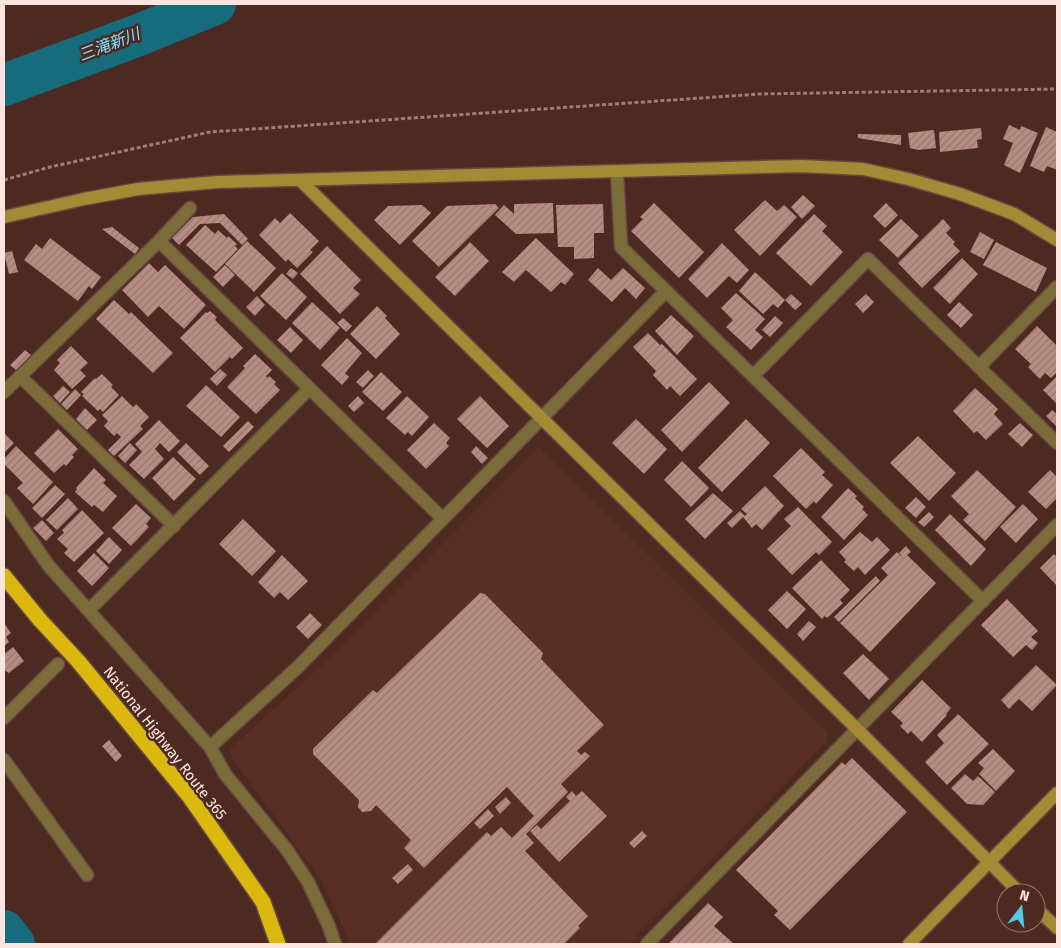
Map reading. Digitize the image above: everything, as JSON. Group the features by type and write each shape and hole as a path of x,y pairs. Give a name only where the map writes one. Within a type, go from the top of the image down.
{"highway":[{"name":"National Highway Route 365","path":"4,576 40,620 78,661 189,796 263,902 278,944"}],"street":[{"path":"4,217 138,189 217,182 800,166 863,169 908,179 960,194 1014,214 1057,240"},
{"path":"617,172 621,247 983,601"},
{"path":"300,180 856,728 1010,883"},
{"path":"4,392 159,241 190,208"},
{"path":"159,241 442,519"},
{"path":"753,376 868,259 1057,443"},
{"path":"979,367 1057,287"},
{"path":"210,746 298,667 442,519 542,420 666,291"},
{"path":"20,376 174,526"},
{"path":"89,610 309,389"},
{"path":"4,501 48,564 210,746 225,774 287,850 328,924 335,944"},
{"path":"647,944 856,728 1057,525"},
{"path":"4,718 58,664"},
{"path":"4,760 87,875"},
{"path":"910,944 1057,793"},
{"path":"1046,918 1057,928"}],"path":[{"path":"4,180 50,167 210,132 759,94 1057,89"}],"shaded area":[{"path":"539,447 827,732 827,741 629,944 349,944 320,878 231,757 230,749 332,656"}],"building":[{"path":"1009,125 1020,130 1021,126 1038,133 1020,173 1004,165 1013,143 1003,139"},
{"path":"1046,127 1057,132 1057,170 1047,166 1044,172 1030,166"},
{"path":"981,128 982,139 977,140 978,148 940,152 939,132"},
{"path":"934,130 936,148 918,150 910,148 908,133"},
{"path":"858,134 901,135 901,145 858,138"},
{"path":"803,195 815,206 802,219 791,207"},
{"path":"765,200 777,211 784,205 797,217 760,256 734,230"},
{"path":"553,203 554,233 516,234 495,215 504,205 514,214 514,204"},
{"path":"654,203 704,252 679,278 631,231 643,219 640,217"},
{"path":"886,203 898,215 885,228 873,216"},
{"path":"495,204 499,208 439,267 412,241 447,206"},
{"path":"603,204 604,233 594,233 594,258 574,259 574,247 558,247 556,205"},
{"path":"422,205 431,213 400,245 374,220 388,206"},
{"path":"290,213 319,241 310,250 313,252 297,268 288,259 286,262 259,235 275,218 280,223"},
{"path":"224,214 248,239 242,245 220,223 200,224 179,245 172,238 193,217"},
{"path":"814,214 827,226 822,231 843,252 811,286 776,253"},
{"path":"901,219 919,236 898,258 879,240"},
{"path":"943,219 951,228 946,233 955,242 953,244 960,251 922,288 898,263"},
{"path":"205,225 215,234 218,230 237,244 235,246 238,249 216,272 186,245"},
{"path":"112,227 139,248 135,254 102,229"},
{"path":"980,232 994,240 984,259 970,252"},
{"path":"50,238 101,277 92,289 89,286 78,301 24,260 36,244 42,249"},
{"path":"536,238 574,274 565,285 561,282 551,292 526,270 514,282 502,272"},
{"path":"247,241 276,268 254,292 225,264"},
{"path":"470,242 489,261 455,296 435,277"},
{"path":"996,242 1047,268 1036,292 983,265"},
{"path":"722,243 749,270 737,283 729,276 707,298 688,279"},
{"path":"327,246 361,280 353,288 360,294 340,314 300,274"},
{"path":"12,251 18,272 9,274 4,253"},
{"path":"962,258 978,274 950,304 933,288"},
{"path":"149,263 158,272 165,265 206,305 184,329 159,306 148,317 122,290"},
{"path":"225,265 235,275 223,287 213,277"},
{"path":"291,268 298,273 293,279 286,274"},
{"path":"598,268 611,280 623,268 645,288 636,299 625,288 612,302 588,280"},
{"path":"755,272 785,300 778,308 773,304 763,314 739,291"},
{"path":"282,273 307,297 286,320 260,296"},
{"path":"736,293 765,319 755,330 763,337 751,350 726,327 733,320 721,308"},
{"path":"791,294 802,304 795,310 785,300"},
{"path":"866,294 874,302 863,313 855,304"},
{"path":"257,296 265,305 255,316 246,307"},
{"path":"114,300 129,314 131,312 173,353 153,373 96,319"},
{"path":"312,302 340,328 320,350 292,323"},
{"path":"959,302 973,315 961,328 947,315"},
{"path":"377,306 400,334 376,359 350,334"},
{"path":"210,311 217,317 215,320 243,348 232,359 230,357 215,372 180,338 206,312"},
{"path":"671,315 694,336 677,355 655,331"},
{"path":"775,316 783,323 770,337 762,330"},
{"path":"343,318 352,326 346,332 337,323"},
{"path":"1037,326 1057,346 1057,372 1051,378 1045,373 1040,379 1028,367 1031,364 1015,349"},
{"path":"290,327 303,340 291,353 277,340"},
{"path":"648,333 660,345 662,344 697,379 680,396 670,386 667,390 653,375 656,371 633,347"},
{"path":"347,338 362,353 345,373 349,377 342,385 321,365"},
{"path":"71,346 88,363 80,370 86,376 72,389 54,370 60,363 57,360"},
{"path":"25,350 31,355 16,370 10,365"},
{"path":"255,354 272,370 266,376 267,378 269,376 276,382 274,384 280,390 256,414 227,387"},
{"path":"220,369 227,375 217,386 210,379"},
{"path":"368,370 374,376 363,388 356,382"},
{"path":"381,372 402,392 383,411 362,392"},
{"path":"102,374 113,385 111,387 119,395 103,412 100,409 98,411 82,396 84,394 81,392 95,378"},
{"path":"1057,378 1056,403 1043,390"},
{"path":"709,382 730,403 682,452 661,430"},
{"path":"206,385 240,417 221,437 186,406"},
{"path":"63,386 70,392 60,403 53,396"},
{"path":"975,388 998,409 994,414 1003,424 986,440 977,431 974,433 953,411"},
{"path":"75,389 81,395 67,410 61,404"},
{"path":"122,396 133,407 136,404 149,417 140,426 143,429 114,456 108,450 121,437 117,433 114,436 104,426 108,421 102,415"},
{"path":"358,396 364,403 354,412 348,406"},
{"path":"407,396 429,417 412,436 408,432 405,435 386,418"},
{"path":"480,396 509,426 487,448 457,419"},
{"path":"85,408 97,420 87,430 76,419"},
{"path":"1052,410 1057,414 1057,427 1046,416"},
{"path":"636,419 667,449 644,474 612,443"},
{"path":"746,419 770,443 722,492 698,468"},
{"path":"159,420 180,441 169,452 160,443 155,449 164,459 144,479 129,465 142,452 135,444"},
{"path":"248,421 254,427 229,452 223,446"},
{"path":"434,423 450,438 446,443 449,446 426,469 407,450"},
{"path":"1020,423 1033,435 1022,447 1008,434"},
{"path":"58,429 78,449 66,466 64,464 54,473 34,453"},
{"path":"4,433 14,443 4,453"},
{"path":"918,436 956,473 929,501 890,463"},
{"path":"130,443 137,450 125,463 118,456"},
{"path":"186,443 209,466 200,475 177,452"},
{"path":"16,446 53,482 33,504 17,488 23,483 4,464 4,459"},
{"path":"476,446 488,458 482,464 471,452"},
{"path":"801,448 825,472 822,475 833,485 816,504 814,501 806,509 773,476"},
{"path":"173,457 196,479 174,501 152,478"},
{"path":"682,461 709,488 691,507 664,480"},
{"path":"94,468 106,480 103,483 117,496 103,512 94,505 92,507 75,492 76,488"},
{"path":"977,470 1016,507 985,541 963,520 969,514 951,496"},
{"path":"1050,470 1057,477 1057,498 1046,509 1028,492"},
{"path":"55,485 65,494 42,518 32,508"},
{"path":"765,486 784,506 762,530 756,524 752,528 743,517 732,528 727,523 740,511 745,516 747,514 741,509"},
{"path":"848,488 857,496 855,498 864,507 862,509 868,515 844,540 821,517"},
{"path":"713,493 733,511 705,539 685,519"},
{"path":"916,497 926,507 916,518 905,508"},
{"path":"68,498 78,509 57,530 46,520"},
{"path":"136,504 151,518 146,524 149,527 131,546 112,528"},
{"path":"1023,504 1038,519 1016,543 1000,527"},
{"path":"798,507 832,542 819,555 816,552 792,575 767,549 791,526 784,519"},
{"path":"82,510 104,533 74,562 64,553 68,549 57,539 64,533 62,530"},
{"path":"929,512 934,517 924,527 918,522"},
{"path":"950,514 986,549 971,566 935,530"},
{"path":"243,519 276,551 252,576 219,544"},
{"path":"42,520 54,533 46,541 33,528"},
{"path":"860,532 872,542 877,537 890,550 865,575 858,567 854,571 844,562 846,560 839,552"},
{"path":"109,537 122,550 109,564 96,551"},
{"path":"906,546 911,552 907,555 936,583 870,652 840,623 888,575 881,568 897,552 904,559 899,553"},
{"path":"94,553 109,568 92,586 77,571"},
{"path":"1054,554 1057,557 1057,586 1040,568"},
{"path":"282,555 308,581 288,600 280,592 274,598 258,582"},
{"path":"821,560 850,590 840,600 843,603 827,618 825,616 822,619 792,588"},
{"path":"876,576 880,581 839,622 834,617"},
{"path":"787,591 806,609 787,629 768,610"},
{"path":"480,593 485,594 543,653 541,659 604,725 577,751 581,755 585,752 590,756 561,784 568,792 526,834 534,843 525,851 588,916 578,926 580,928 564,944 375,944 487,832 491,836 501,827 512,838 534,816 507,787 424,868 404,848 411,840 376,805 371,811 362,812 358,807 359,800 313,754 313,749 373,690 377,693"},
{"path":"1007,599 1038,631 1031,637 1038,643 1032,650 1026,645 1013,657 981,625"},
{"path":"310,613 322,625 308,639 296,627"},
{"path":"809,621 816,627 803,641 797,634"},
{"path":"4,623 11,633 6,637 9,642 4,646"},
{"path":"13,647 24,661 9,673 4,670 4,654"},
{"path":"863,654 889,679 869,700 843,673"},
{"path":"1036,665 1057,685 1032,711 1019,699 1009,709 1001,700"},
{"path":"922,680 951,708 922,742 911,731 908,734 900,726 903,723 891,712"},
{"path":"958,714 989,744 947,785 925,762 944,743 937,735"},
{"path":"109,740 122,756 116,762 102,746"},
{"path":"993,749 1015,771 996,791 979,774 984,768 978,763"},
{"path":"852,758 907,812 790,930 774,915 778,911 736,870 842,762 845,765"},
{"path":"965,774 973,781 978,776 995,792 983,805 967,804 951,788"},
{"path":"572,791 576,796 582,791 607,816 559,862 530,831 537,825 541,829 570,801 566,797"},
{"path":"506,797 511,803 500,814 495,807"},
{"path":"488,809 494,816 480,829 474,823"},
{"path":"642,831 647,836 634,848 629,843"},
{"path":"408,864 413,870 398,884 392,878"},
{"path":"708,903 723,917 714,926 734,944 668,944"}],"waterway":[{"name":"三滝新川","path":"4,85 136,36 215,4"},
{"path":"4,931 14,944"}]}
